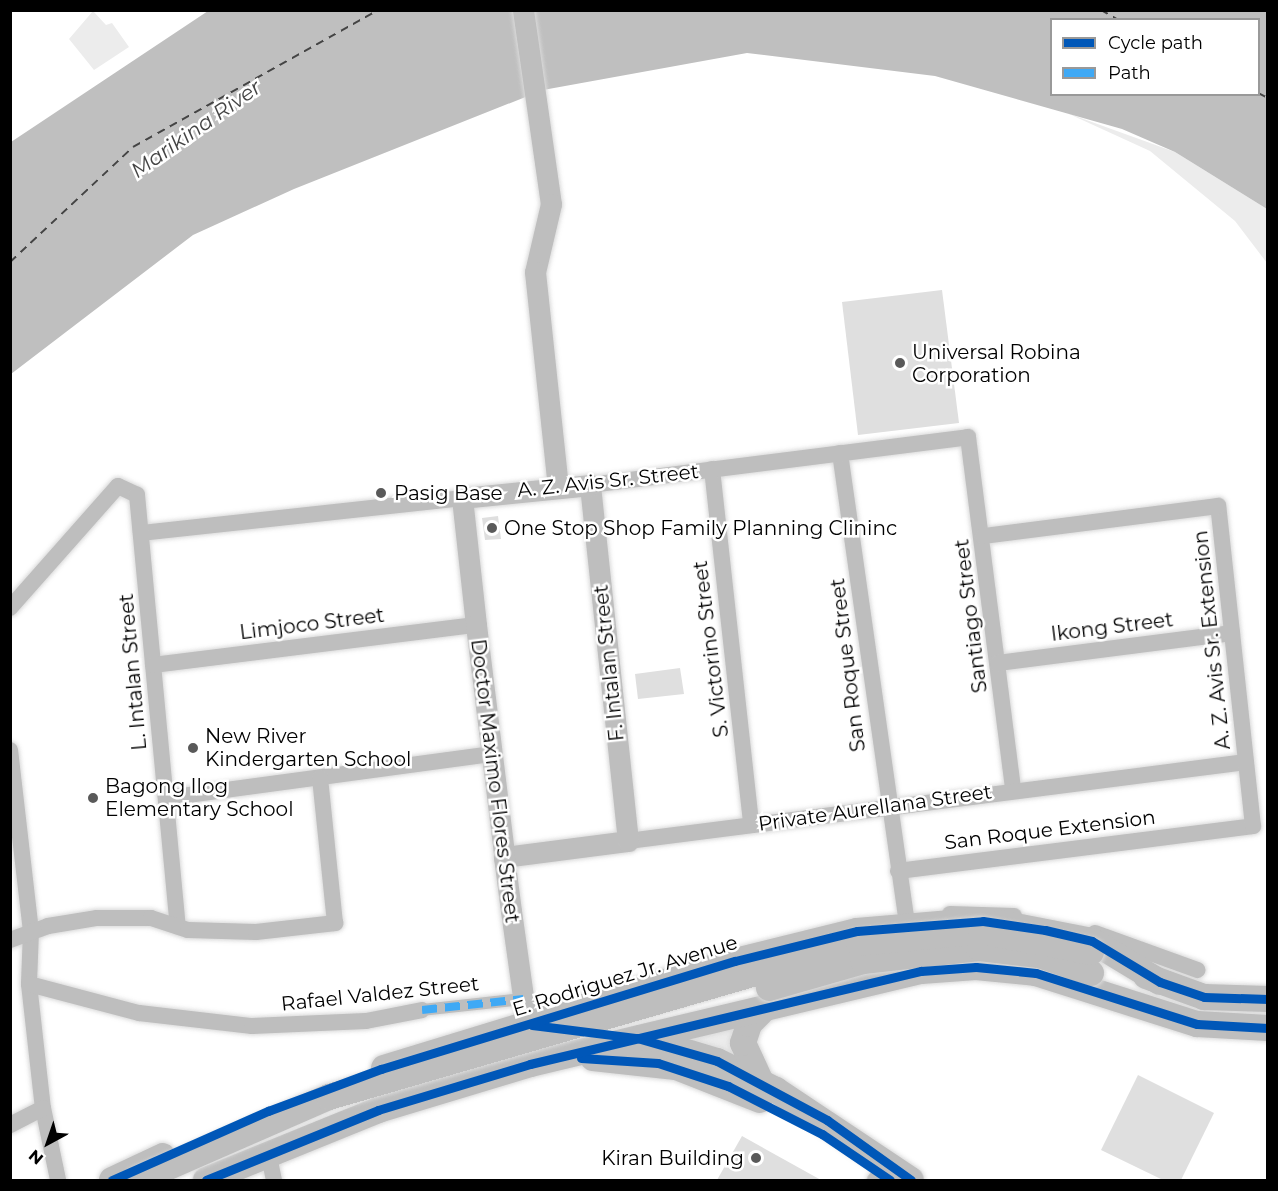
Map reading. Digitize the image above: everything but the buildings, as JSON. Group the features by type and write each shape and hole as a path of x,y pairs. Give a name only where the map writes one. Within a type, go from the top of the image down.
{"main road":[{"name":"E. Rodriguez Jr. Avenue","path":"128,1178 370,1073 735,961 857,931 983,921 1045,930 1092,941 1160,982"},
{"path":"128,1178 329,1097 859,944 981,930 1091,952 1160,982 1232,1001 1268,999"},
{"path":"173,1180 335,1110 863,961 979,948 1039,955 1090,973 1153,1010"},
{"path":"206,1180 268,1152 378,1110 530,1064 777,1003 921,971 976,967 1036,973 1197,1024 1268,1028"},
{"path":"761,1082 743,1043 749,1024 777,1003"},
{"path":"526,1025 637,1038 717,1061 761,1082 845,1132 911,1180"},
{"path":"530,1064 626,1058 692,1072 775,1107 882,1178"}],"street":[{"path":"523,10 551,204 535,272 558,487"},
{"name":"A. Z. Avis Sr. Street","path":"141,533 590,485 968,436"},
{"name":"Santiago Street","path":"968,436 983,536 1013,790"},
{"name":"San Roque Street","path":"840,453 887,807 898,871"},
{"name":"S. Victorino Street","path":"712,469 752,825"},
{"name":"F. Intalan Street","path":"590,485 628,841"},
{"name":"L. Intalan Street","path":"10,608 118,486 137,495 178,926"},
{"name":"Doctor Maximo Flores Street","path":"462,498 530,1064"},
{"name":"A. Z. Avis Sr. Extension","path":"983,536 1218,506 1253,826"},
{"name":"Limjoco Street","path":"153,665 476,625"},
{"name":"Ikong Street","path":"998,663 1232,633"},
{"path":"10,750 15,841 31,931 29,984 43,1108 58,1180"},
{"path":"166,798 492,754"},
{"name":"Private Aurellana Street","path":"504,857 1013,790 1246,762"},
{"path":"10,940 31,931 97,918 151,918 178,926 256,932 335,923 320,778"},
{"name":"San Roque Extension","path":"898,871 1253,826"},
{"path":"898,871 906,917"},
{"path":"735,961 750,950 906,917 984,912 1048,921 1197,970"},
{"name":"Rafael Valdez Street","path":"29,984 139,1013 252,1026 366,1021 422,1010 523,999"},
{"path":"10,1125 43,1108"},
{"path":"268,1152 274,1180"}],"shaded area":[{"path":"93,11 106,25 112,23 129,47 94,70 69,39"},
{"path":"1067,113 1175,152 1267,209 1267,263 1235,221 1150,151"},
{"path":"738,1022 735,1060 673,1040"}],"water":[{"name":"Marikina River","path":"208,11 1267,11 1267,209 1175,152 1122,129 935,76 747,53 543,90 294,189 193,235 11,374 11,142"}],"ferry route":[{"path":"10,262 133,147 378,10"},
{"path":"1101,10 1115,18"},
{"path":"1260,94 1268,98"}],"marked path":[{"path":"422,1010 523,999"}],"cycle path":[{"path":"112,1180 268,1111 381,1069 735,961 857,931 983,921 1045,930 1092,941 1160,982 1204,997 1268,999"},
{"path":"206,1180 378,1110 530,1064 921,971 976,967 1036,973 1197,1024 1268,1028"},
{"path":"532,1025 637,1038 717,1061 827,1120 911,1180"},
{"path":"581,1058 658,1063 728,1086 822,1134 890,1180"}],"place":[{"name":"Universal Robina Corporation","path":"900,363"},
{"name":"Pasig Base","path":"381,493"},
{"name":"One Stop Shop Family Planning Clininc","path":"492,528"},
{"name":"New River Kindergarten School","path":"193,748"},
{"name":"Bagong Ilog Elementary School","path":"93,798"},
{"name":"Kiran Building","path":"756,1158"}]}
